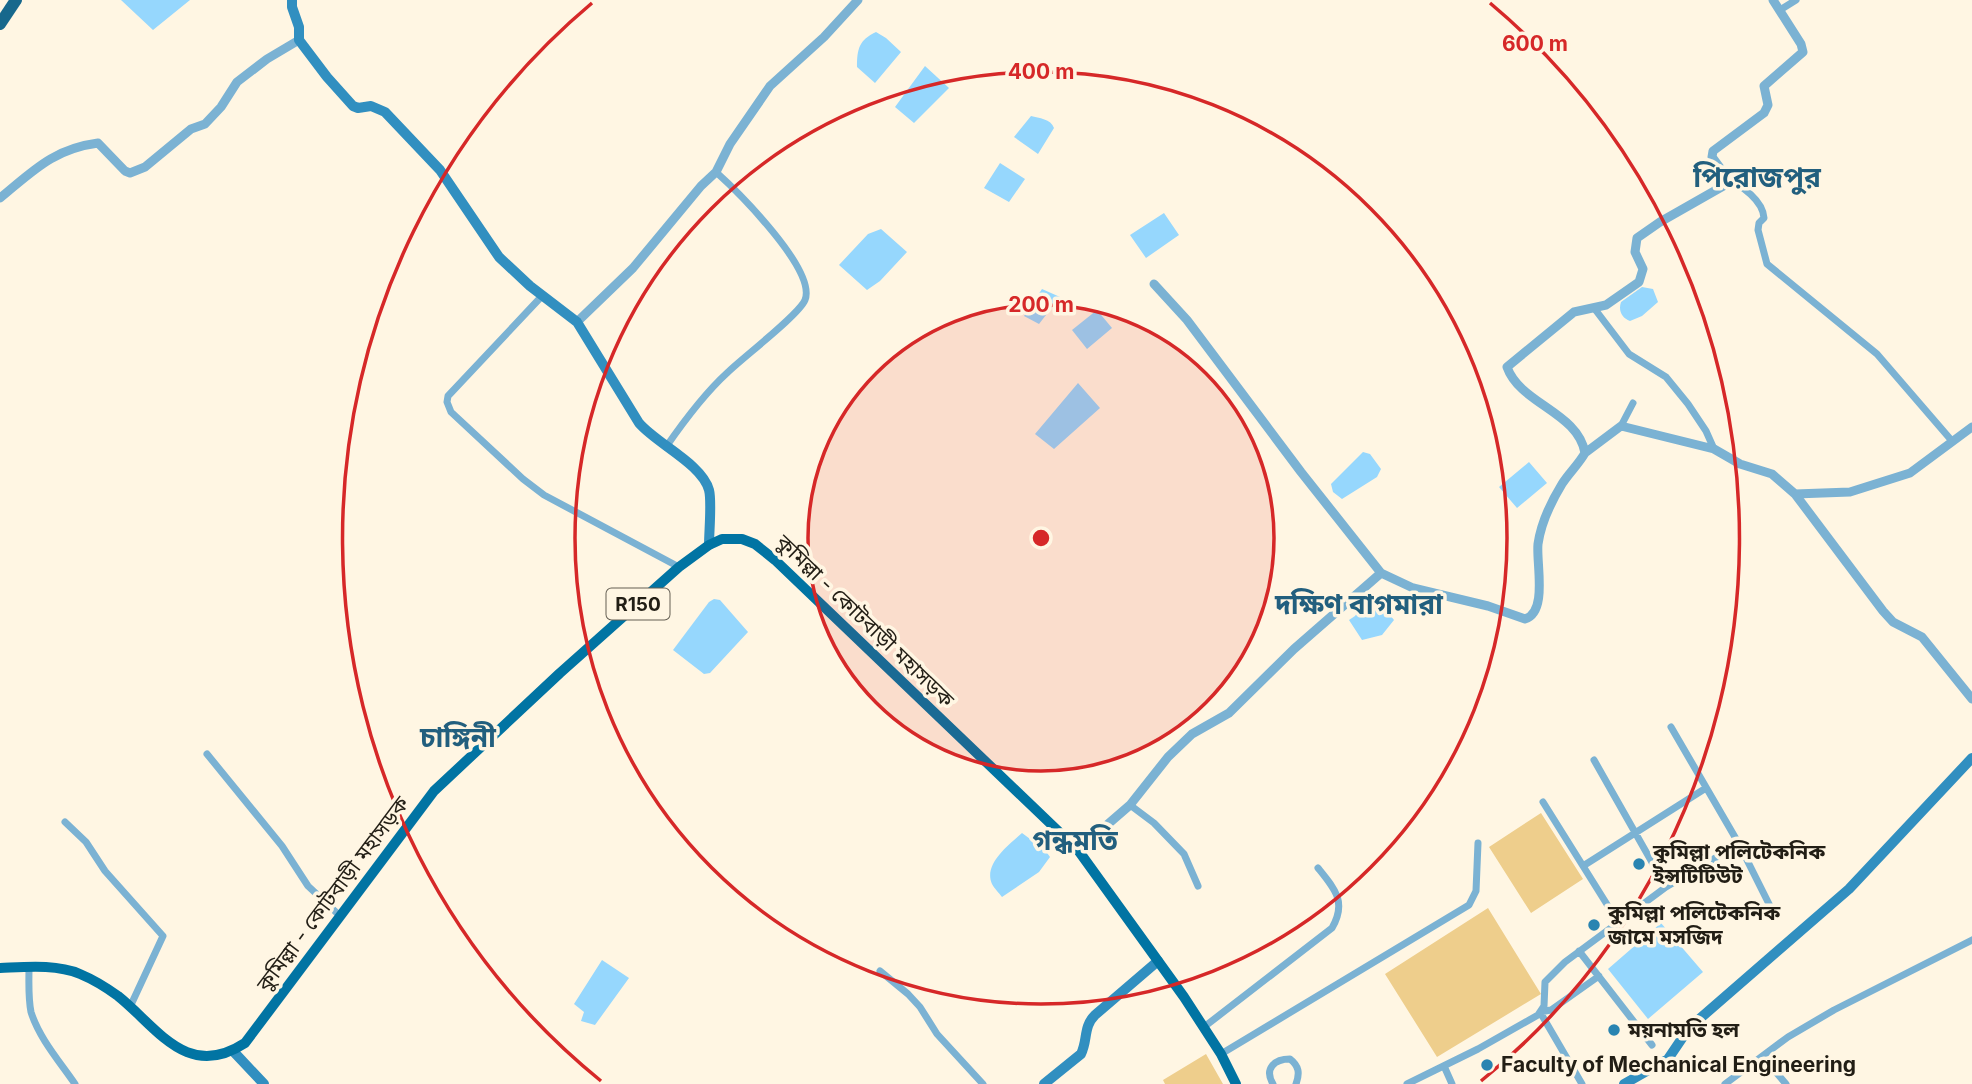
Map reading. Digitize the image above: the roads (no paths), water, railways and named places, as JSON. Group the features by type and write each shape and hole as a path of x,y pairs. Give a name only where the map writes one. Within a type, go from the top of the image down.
{"highway":[{"path":"0,24 16,0"}],"main road":[{"path":"292,1 299,27 299,40 327,78 353,106 372,106 391,118 440,170 499,257 542,296 577,322 639,423 651,436 696,469 708,486 710,494 709,545"},
{"name":"কুমিল্লা - কোটবাড়ী মহাসড়ক","path":"233,1051 245,1043 434,791 679,567 709,545 732,538 747,540 763,550 1078,850 1204,1027 1236,1084"},
{"path":"1624,1084 1668,1059 1689,1028 1849,889 1972,758"},
{"path":"1044,1084 1081,1054 1087,1026 1095,1015 1158,961"},
{"path":"0,968 53,968 80,974 116,995 172,1046 184,1052 218,1055 233,1051 259,1082"}],"street":[{"path":"577,322 632,268 716,172 730,144 765,92 824,37 858,0"},
{"path":"1773,0 1803,48 1802,52 1764,86 1768,104 1764,113 1713,151 1712,157 1723,170 1727,180 1749,193 1764,212 1758,230 1767,264 1877,354 1952,441"},
{"path":"1780,10 1796,0"},
{"path":"0,198 51,156 82,145 97,143 125,172 130,173 145,167 176,139 212,118 232,93 237,82 299,40"},
{"path":"666,447 724,375 795,312 805,299 806,289 787,248 716,172"},
{"path":"1585,453 1576,434 1515,382 1507,368 1513,360 1574,312 1606,306 1639,282 1643,269 1635,251 1637,239 1660,222 1721,189 1727,180"},
{"path":"1154,284 1187,320 1381,573 1413,588 1488,606 1525,619 1529,618 1537,606 1537,554 1545,519 1563,482 1585,453 1621,426 1633,403"},
{"path":"542,296 449,396 448,407 523,479 544,495 679,567"},
{"path":"1594,308 1629,354 1666,377 1694,413 1714,449"},
{"path":"1621,426 1714,449 1740,464 1772,474 1795,494 1883,611 1893,622 1922,637 1972,699"},
{"path":"1795,494 1850,492 1877,482 1892,480 1910,473 1972,426"},
{"path":"1078,850 1130,805 1168,757 1192,734 1228,713 1294,649 1381,573"},
{"path":"1671,727 1739,844 1774,914"},
{"path":"207,754 282,846 308,886 339,915"},
{"path":"1594,761 1666,887"},
{"path":"1583,866 1706,788"},
{"path":"1543,802 1618,922"},
{"path":"1130,805 1154,823 1184,854 1198,886"},
{"path":"65,822 86,842 105,871 163,936 130,1007"},
{"path":"1221,1054 1469,905 1476,891 1478,843"},
{"path":"1412,1083 1538,1015 1544,1006 1545,982 1579,951 1666,887 1739,844"},
{"path":"1204,1027 1332,928 1340,915 1339,898 1318,868"},
{"path":"1725,1084 1788,1037 1834,1010 1972,940"},
{"path":"1579,951 1652,1045"},
{"path":"29,967 29,1000 32,1013 38,1028 75,1084"},
{"path":"880,971 914,1000 937,1034 983,1084"},
{"path":"1540,1012 1551,1010 1599,976"},
{"path":"1540,1012 1582,1084"},
{"path":"1763,1057 1786,1084"},
{"path":"1269,1083 1269,1070 1273,1063 1280,1059 1290,1059 1297,1065 1299,1076 1296,1084"},
{"path":"1444,1066 1452,1084"}],"water":[{"path":"121,0 190,0 153,30"},
{"path":"876,32 901,52 875,83 857,67 857,61 863,42"},
{"path":"925,66 949,88 914,123 895,107"},
{"path":"1031,116 1048,121 1054,128 1038,154 1014,137"},
{"path":"1000,163 1025,179 1009,202 984,188"},
{"path":"1164,213 1179,235 1146,258 1130,235"},
{"path":"881,229 907,252 880,281 867,290 839,265 868,234"},
{"path":"1642,287 1653,289 1658,302 1642,316 1630,321 1621,314 1621,302"},
{"path":"1042,289 1060,297 1039,324 1024,316"},
{"path":"1097,310 1112,328 1087,349 1072,330"},
{"path":"1078,383 1100,408 1054,449 1035,434"},
{"path":"1363,452 1370,454 1381,469 1377,477 1342,499 1333,492 1331,484"},
{"path":"1529,462 1547,483 1517,508 1499,487"},
{"path":"1371,592 1394,620 1382,635 1362,640 1349,620 1355,616"},
{"path":"714,599 720,600 748,632 710,673 704,674 673,650"},
{"path":"1022,833 1050,857 1039,872 1002,897 992,884 991,869 1004,849"},
{"path":"1661,923 1703,972 1648,1019 1608,969"},
{"path":"602,960 629,978 595,1025 581,1021 584,1012 574,1004"}],"place":[{"name":"কুমিল্লা পলিটেকনিক ইন্সটিটিউট","path":"1639,864"},
{"name":"কুমিল্লা পলিটেকনিক জামে মসজিদ","path":"1594,925"},
{"name":"ময়নামতি হল","path":"1614,1030"},
{"name":"Faculty of Mechanical Engineering","path":"1487,1065"}],"district":[{"name":"পিরোজপুর","path":"1757,177"},
{"name":"দক্ষিণ বাগমারা","path":"1359,604"},
{"name":"চাঙ্গিনী","path":"458,737"},
{"name":"গন্ধমতি","path":"1075,840"}]}
